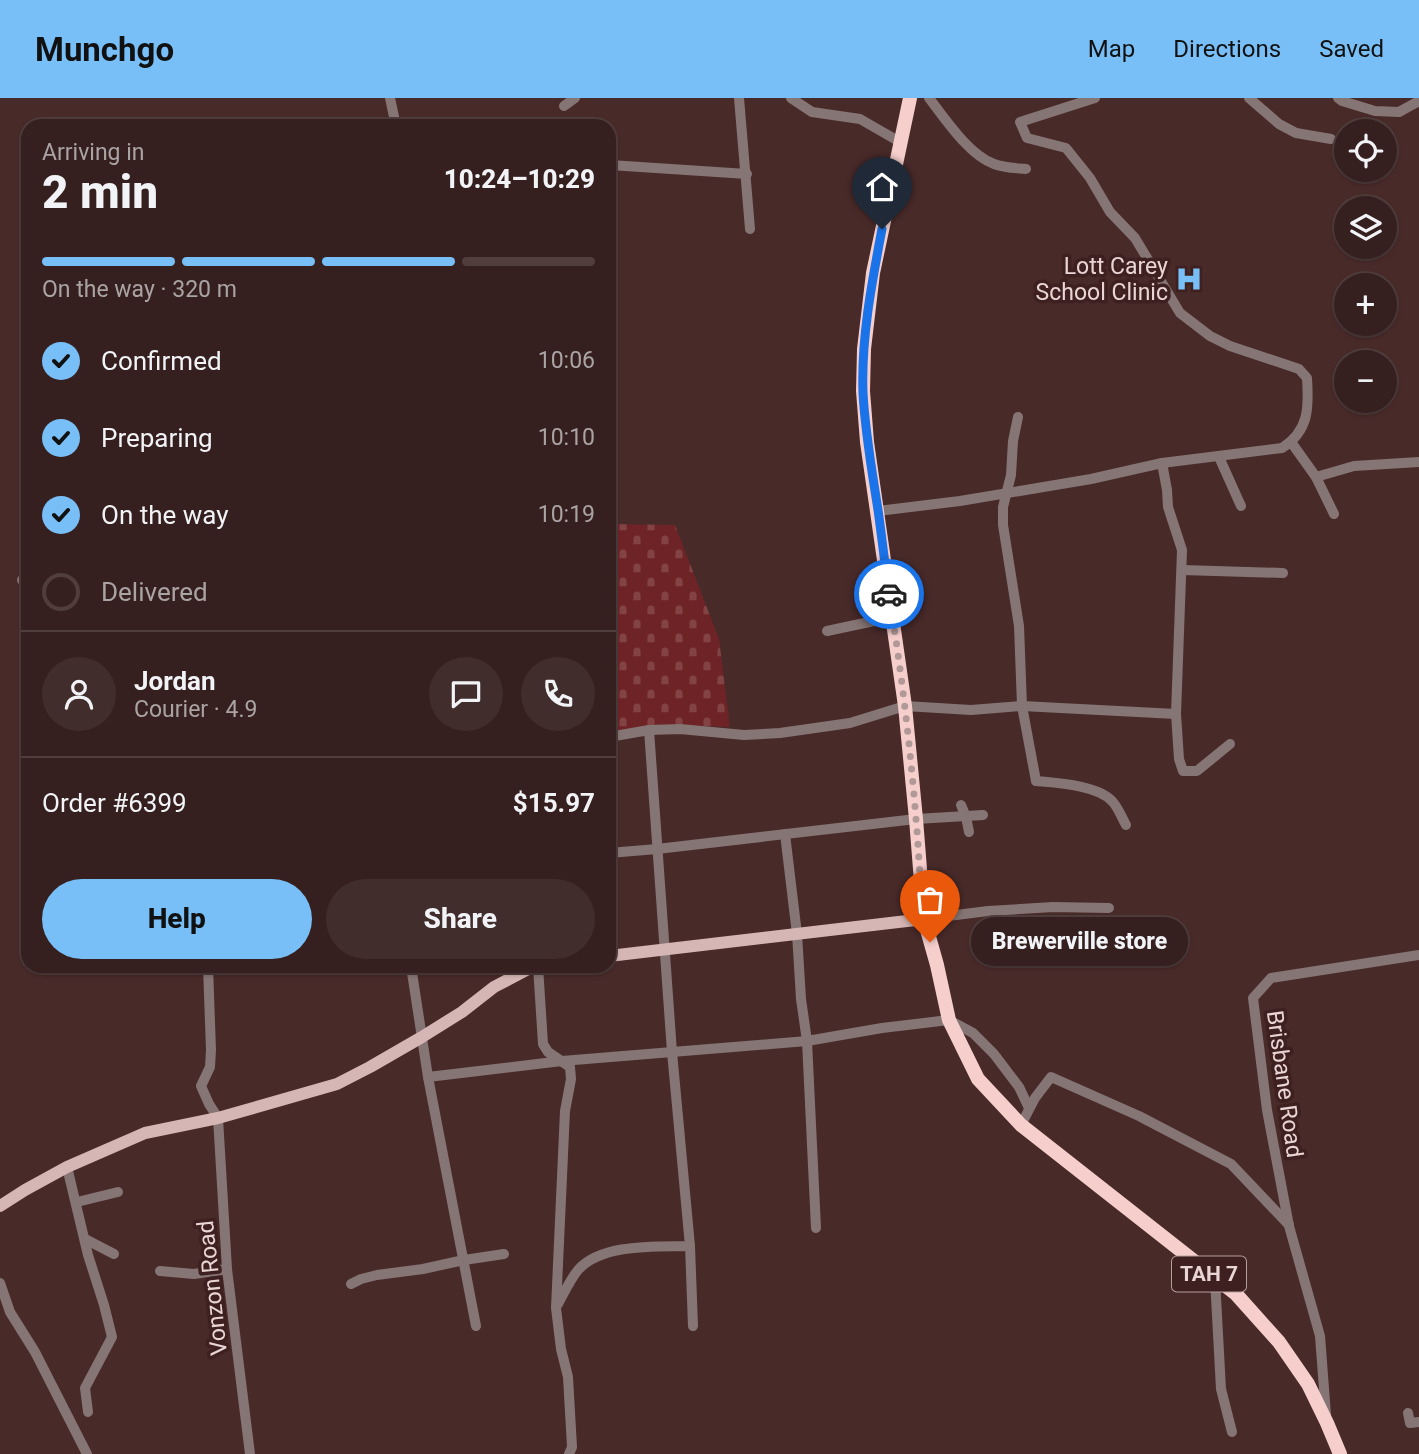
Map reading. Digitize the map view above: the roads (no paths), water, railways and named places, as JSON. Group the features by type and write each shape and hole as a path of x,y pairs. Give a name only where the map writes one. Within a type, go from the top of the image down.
{"highway":[{"name":"TAH 7","path":"911,98 873,273 864,349 863,391 867,442 905,706 924,919 949,1020 978,1079 1021,1125 1236,1294 1279,1342 1308,1384 1340,1454"}],"main road":[{"path":"616,955 924,919"},
{"path":"0,1206 67,1167 145,1133 218,1118 337,1084 422,1037 462,1012 494,987 522,973"}],"street":[{"path":"390,98 394,119"},
{"path":"564,106 575,98"},
{"path":"739,98 750,229"},
{"path":"791,98 813,113 860,119 900,142"},
{"path":"929,98 966,145 992,164 1026,169"},
{"path":"878,511 1091,480 1162,463 1282,448 1305,426 1307,378 1299,369 1230,346 1210,336 1180,313 1135,238 1110,212 1090,177 1066,148 1027,138 1020,122 1095,98"},
{"path":"1249,98 1279,124 1296,133 1331,139"},
{"path":"1338,98 1374,111 1399,112 1419,101"},
{"path":"616,165 747,174"},
{"path":"1018,417 1011,475 1003,507 1003,525 1019,626 1022,706 1036,781 1084,788 1099,793 1112,800 1126,825"},
{"path":"1291,442 1316,477 1334,514"},
{"path":"1219,457 1241,506"},
{"path":"1316,477 1354,466 1419,462"},
{"path":"1162,463 1168,506 1182,550 1177,714 1179,759 1183,771 1197,771 1230,744"},
{"path":"1182,570 1283,573"},
{"path":"827,631 893,617"},
{"path":"616,736 649,730 680,729 744,735 780,733 850,723 905,706 971,710 1022,706 1177,714"},
{"path":"649,730 672,1052 690,1246 692,1326"},
{"path":"961,805 969,832"},
{"path":"616,852 916,819 984,815"},
{"path":"785,834 807,1041 816,1228"},
{"path":"924,919 1053,907 1109,908"},
{"name":"Brisbane Road","path":"1327,1423 1320,1336 1289,1226 1267,1110 1253,999 1271,978 1419,955"},
{"path":"208,973 210,1067 201,1086 218,1118"},
{"path":"412,973 428,1077 476,1326"},
{"path":"537,973 543,1044 554,1058 562,1060 570,1067 571,1079 565,1111 556,1308 568,1377 572,1447 569,1454"},
{"path":"428,1077 562,1060 807,1041 949,1020 973,1033 993,1054 1019,1087 1030,1108"},
{"path":"1021,1125 1051,1077 1139,1116 1231,1164 1289,1226"},
{"name":"Vonzon Road","path":"218,1118 227,1269 250,1454"},
{"path":"67,1167 112,1336 85,1388 88,1412"},
{"path":"77,1202 118,1192"},
{"path":"85,1238 114,1254"},
{"path":"556,1308 577,1271 590,1260 610,1252 690,1246"},
{"path":"351,1284 377,1275 503,1254"},
{"path":"160,1271 194,1274 227,1269"},
{"path":"1215,1279 1221,1389 1232,1432"},
{"path":"0,1283 10,1312 35,1352 88,1454"},
{"path":"1408,1413 1410,1423 1419,1422"}],"place":[{"name":"Lott Carey School Clinic","path":"1189,279"},
{"name":"Brewerville store","path":"930,942"}]}
